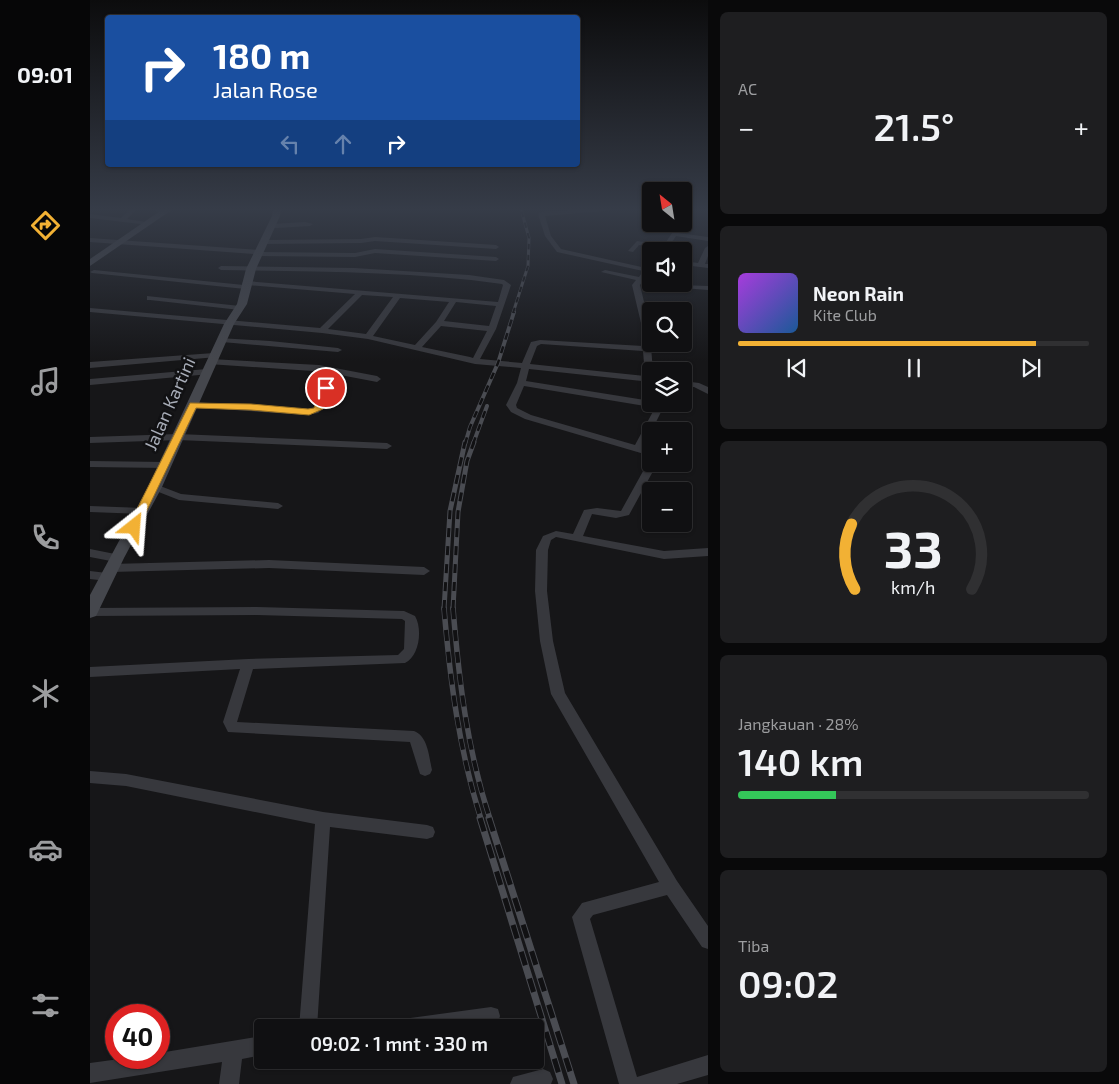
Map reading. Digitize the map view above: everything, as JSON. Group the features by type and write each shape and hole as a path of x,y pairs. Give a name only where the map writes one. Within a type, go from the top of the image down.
{"street":[{"name":"Jalan Kartini","path":"90,612 111,568 143,511 229,324 240,308 255,260"},
{"path":"604,260 642,267"},
{"path":"221,268 344,270 503,281 506,284 492,329 475,361"},
{"path":"94,272 500,304"},
{"path":"605,272 642,281"},
{"path":"642,276 638,280 637,297 642,313"},
{"path":"692,287 708,288"},
{"path":"322,331 360,293"},
{"path":"368,337 398,296"},
{"path":"150,298 240,308"},
{"path":"418,348 439,323 454,300"},
{"path":"90,310 322,331 368,337 475,361 642,377"},
{"path":"439,323 492,329"},
{"path":"222,340 338,350"},
{"path":"642,349 540,342 533,345 525,366 522,383 511,405 519,413 642,450"},
{"path":"90,365 211,363 332,370 377,379"},
{"path":"90,382 211,363"},
{"path":"193,405 315,411 319,408 332,370"},
{"path":"522,383 642,402"},
{"path":"692,385 708,391"},
{"path":"692,387 696,385"},
{"path":"638,448 653,412"},
{"path":"90,440 178,437 387,446"},
{"path":"90,464 165,465"},
{"path":"577,537 588,512 596,511 617,514 625,512 648,472"},
{"path":"154,487 180,497 278,506"},
{"path":"90,509 143,511"},
{"path":"708,552 664,554 556,534 549,536 544,541 540,575 552,678 558,694 672,886 708,941"},
{"path":"90,553 111,568"},
{"path":"90,575 111,568 269,564 424,572"},
{"path":"90,612 404,614 411,619 411,652 407,657 400,660 248,664 90,672"},
{"path":"248,664 230,722 233,728 414,737 417,740 425,770"},
{"path":"90,777 126,780 323,819 427,832"},
{"path":"309,1019 323,819"},
{"path":"629,1084 581,917 588,909 672,886"},
{"path":"469,1019 491,1016"},
{"path":"90,1073 254,1047"},
{"path":"229,1084 233,1050"},
{"path":"644,1084 708,1065"},
{"path":"520,1084 543,1079"}],"railway":[{"path":"513,313 528,266 528,260"},
{"path":"465,444 470,427 498,363 514,312"},
{"path":"473,444 487,406"},
{"path":"444,608 450,511 465,442"},
{"path":"453,608 458,512 467,461 474,442"},
{"path":"444,608 456,715 473,793 481,819"},
{"path":"453,608 465,715 475,767 490,819"},
{"path":"480,818 562,1084"},
{"path":"489,818 574,1084"}],"route":[{"path":"134,527 193,405 221,405 309,412 318,409 326,388"}]}
